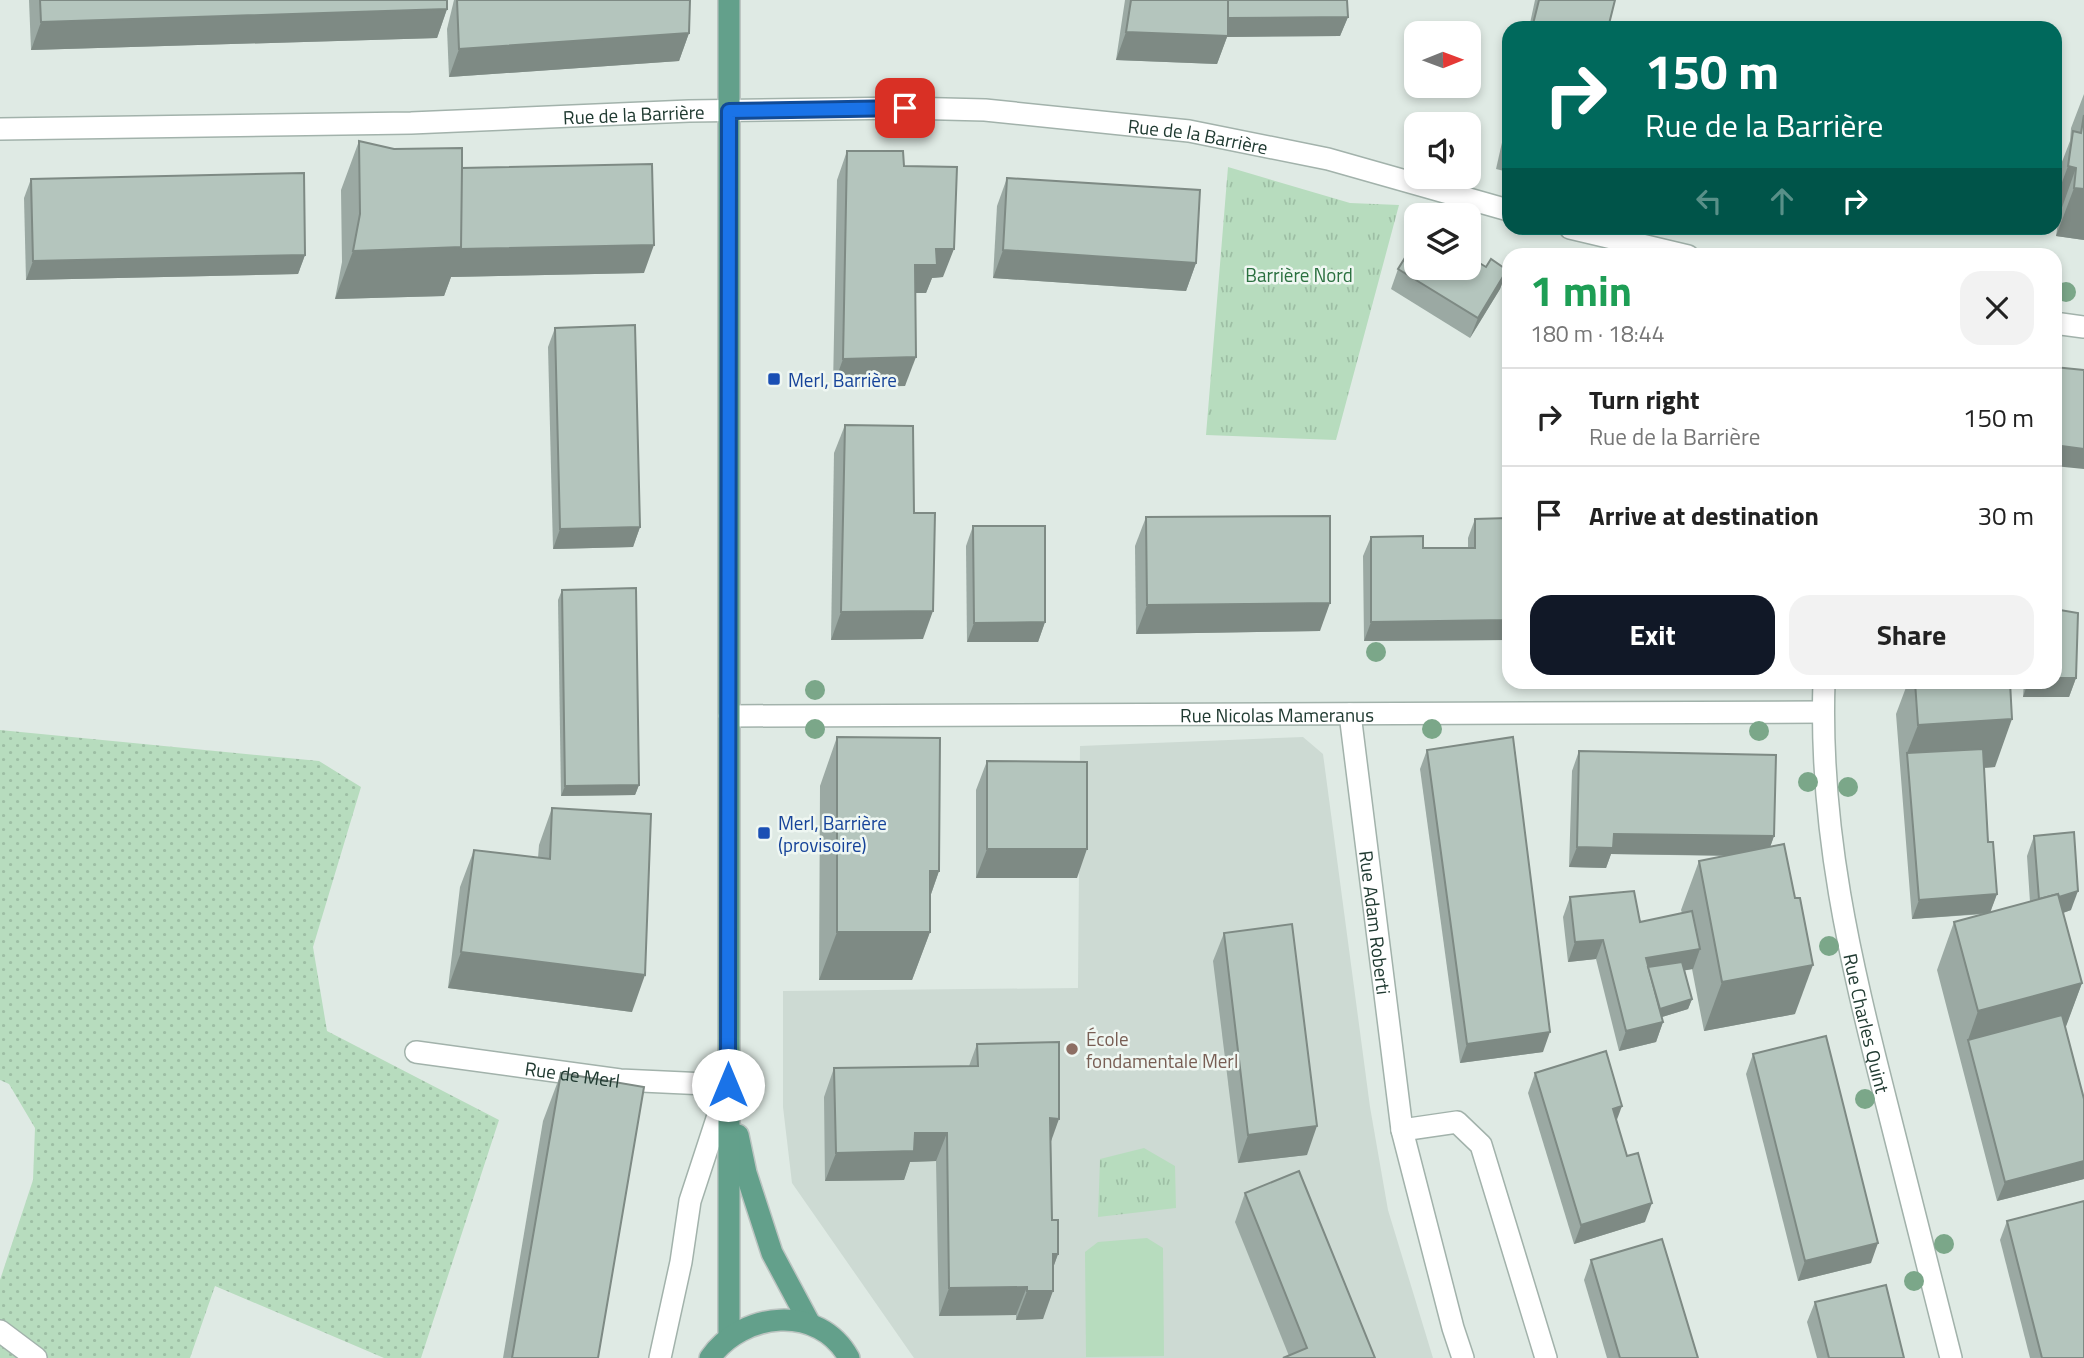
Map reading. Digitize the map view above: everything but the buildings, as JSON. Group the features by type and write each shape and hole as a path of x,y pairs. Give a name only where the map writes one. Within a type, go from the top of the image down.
{"main road":[{"path":"729,0 729,1336"},
{"path":"728,1085 746,1173 772,1253 810,1324"},
{"path":"709,1358 729,1336 754,1323 782,1319 810,1324 830,1335 849,1358"}],"street":[{"name":"Rue de la Barrière","path":"0,129 411,123 729,111 905,108 985,110 1189,131 1328,159 1502,208"},
{"path":"1600,235 1654,248"},
{"path":"2062,324 2084,327"},
{"name":"Rue Charles Quint","path":"1825,689 1835,879 1849,955 1951,1358"},
{"name":"Rue Nicolas Mameranus","path":"729,716 1824,712"},
{"name":"Rue Adam Roberti","path":"1350,714 1402,1129 1463,1358"},
{"name":"Rue de Merl","path":"416,1052 620,1080 728,1085"},
{"path":"660,1358 681,1262 690,1201 728,1085"},
{"path":"1402,1129 1457,1122 1481,1146 1546,1358"},
{"path":"0,1331 36,1358"}],"shaded area":[{"name":"École fondamentale Merl","path":"1303,737 1323,754 1370,1107 1388,1210 1433,1358 914,1358 792,1183 783,1107 783,991 1078,988 1080,746"}],"green space":[{"name":"Barrière Nord","path":"1228,167 1350,203 1399,205 1336,440 1206,435"},
{"path":"0,730 319,761 361,787 313,947 327,1031 499,1120 421,1358 384,1358 215,1286 190,1358 0,1358 0,1280 33,1180 35,1128 9,1084 0,1080"},
{"path":"1144,1148 1175,1166 1176,1208 1098,1217 1100,1159"},
{"path":"1147,1238 1163,1248 1164,1356 1086,1357 1085,1252 1098,1242"}],"place":[{"name":"Merl, Barrière","path":"774,379"},
{"name":"Merl, Barrière (provisoire)","path":"764,833"},
{"name":"École fondamentale Merl","path":"1072,1049"}],"route":[{"path":"728,1085 729,111 905,108"}]}
